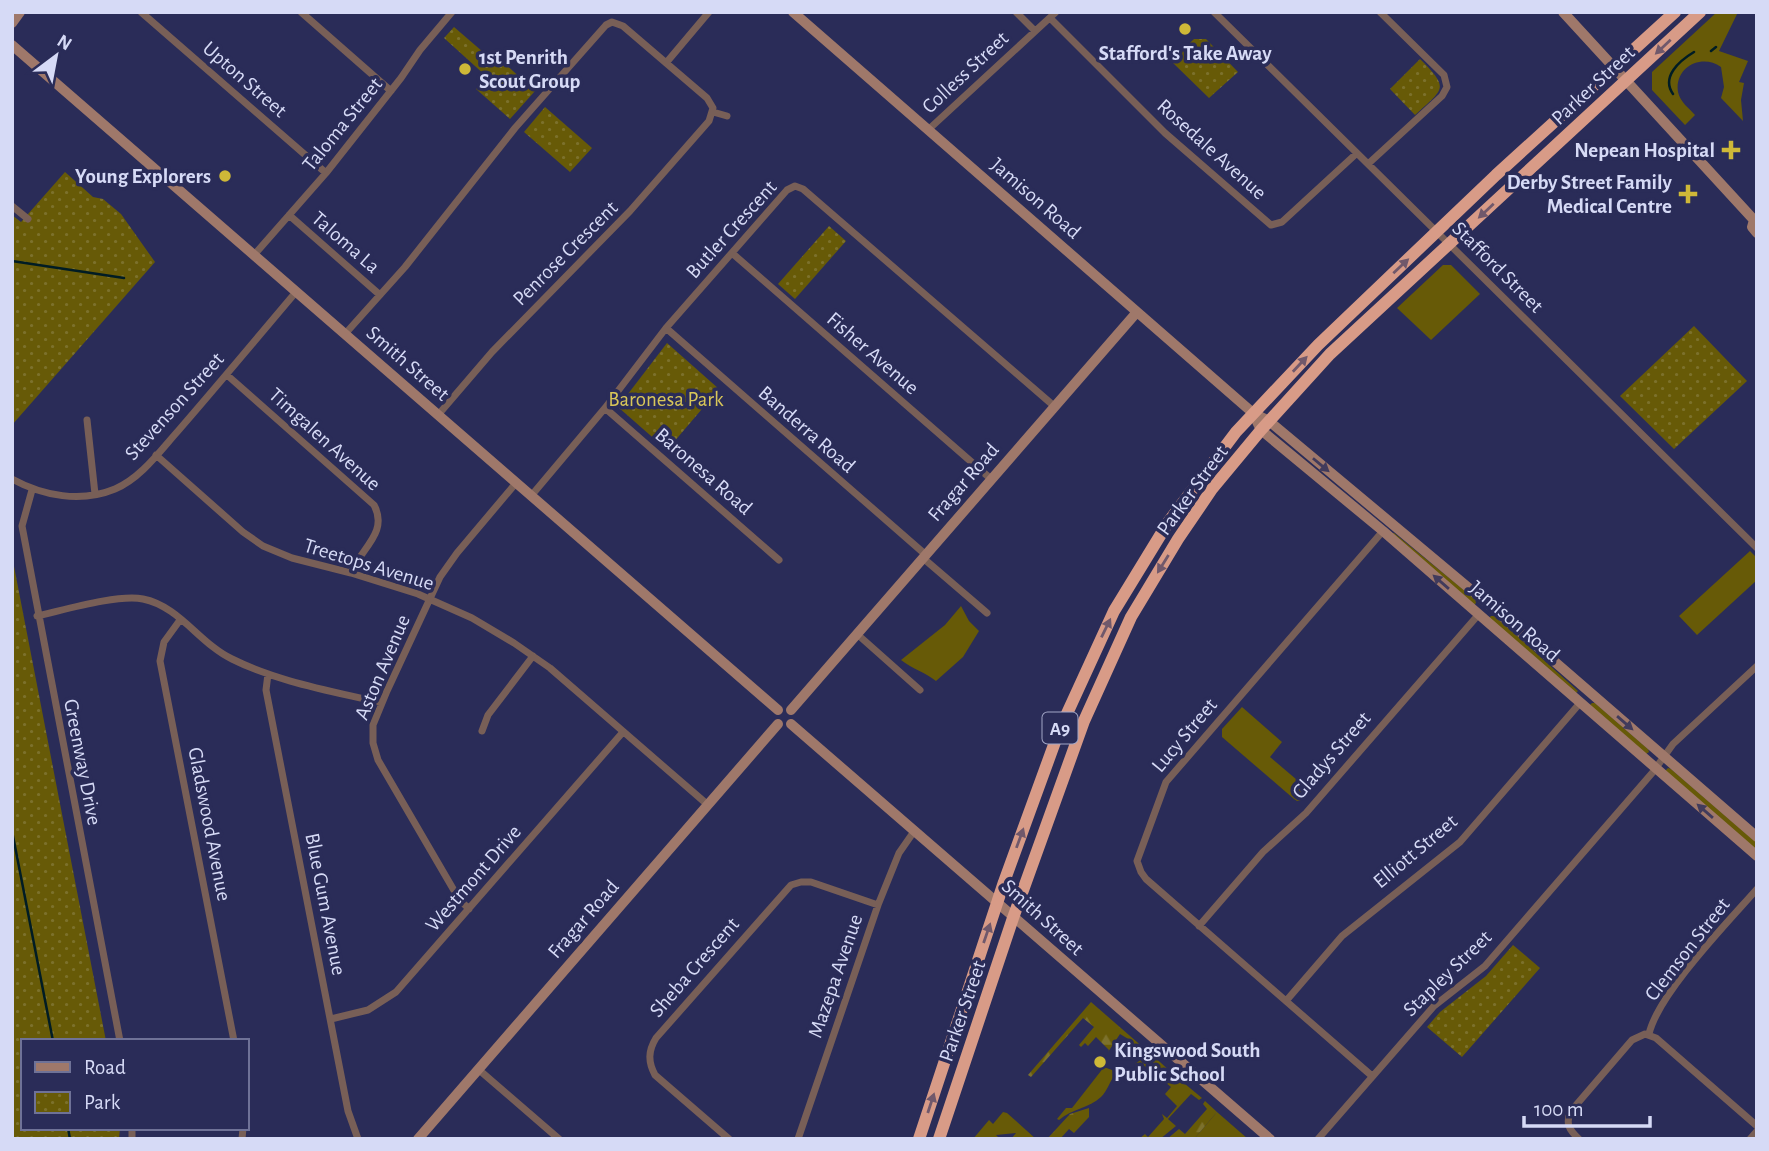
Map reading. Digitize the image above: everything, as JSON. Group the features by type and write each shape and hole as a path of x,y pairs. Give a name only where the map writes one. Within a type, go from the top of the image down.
{"highway":[{"name":"Parker Street","path":"919,1139 997,902 1059,731 1114,611 1175,512 1236,432 1335,329 1675,12"},
{"name":"Parker Street","path":"939,1139 1013,918 1084,721 1131,617 1192,518 1212,489 1265,425 1337,347 1700,12"}],"street":[{"path":"12,23 20,12"},
{"name":"Upton Street","path":"141,12 326,173"},
{"path":"301,12 391,91"},
{"name":"Taloma Street","path":"254,255 326,173 452,12"},
{"path":"606,12 609,23"},
{"path":"666,63 709,12"},
{"name":"Jamison Road","path":"793,12 1265,425 1387,527 1488,604 1757,837"},
{"path":"1016,12 1035,31"},
{"name":"Stafford Street","path":"1214,12 1757,548"},
{"path":"1368,164 1443,96 1447,87 1444,75 1380,12"},
{"path":"1563,12 1756,219 1752,227 1757,233"},
{"name":"Colless Street","path":"928,130 1053,15"},
{"name":"Rosedale Avenue","path":"1053,15 1166,132 1270,225 1282,222 1357,153"},
{"path":"345,334 413,257 515,128 609,23 623,26 707,98 713,112 727,116"},
{"name":"Smith Street","path":"12,45 778,710"},
{"name":"Penrose Crescent","path":"438,415 492,352 630,211 709,121 713,112"},
{"name":"Butler Crescent","path":"531,496 606,408 666,328 787,190 795,186 801,187 1054,407"},
{"path":"12,206 27,219"},
{"name":"Taloma La","path":"289,215 380,295"},
{"name":"Fisher Avenue","path":"732,253 991,479"},
{"name":"Stevenson Street","path":"12,479 32,490 61,496 94,494 122,486 156,455 227,376 296,292"},
{"name":"Fragar Road","path":"791,710 1137,312"},
{"name":"Banderra Road","path":"666,328 987,613"},
{"name":"Timgalen Avenue","path":"227,376 374,505 379,518 377,534 358,557 351,573"},
{"name":"Baronesa Road","path":"606,408 779,561"},
{"path":"87,421 94,494"},
{"name":"Treetops Avenue","path":"156,455 243,532 263,546 292,558 351,573 430,599 478,622 533,656 708,805"},
{"name":"Aston Avenue","path":"469,909 459,899 376,755 373,730 382,704 448,565 516,483"},
{"name":"Greenway Drive","path":"32,490 22,526 120,1039"},
{"name":"Jamison Road","path":"1387,527 1479,614 1757,856"},
{"name":"Lucy Street","path":"1372,1076 1146,879 1139,868 1138,855 1162,788 1387,527"},
{"path":"37,616 138,598 162,606 229,658 268,674 382,704"},
{"name":"Gladys Street","path":"1199,926 1262,852 1306,813 1488,604"},
{"name":"Gladswood Avenue","path":"180,620 163,642 160,662 234,1039"},
{"path":"857,634 920,690"},
{"path":"482,731 488,715 533,656"},
{"name":"Stapley Street","path":"1318,1139 1434,1006 1485,966 1656,768 1662,756 1757,666"},
{"name":"Blue Gum Avenue","path":"268,674 266,690 348,1111 358,1139"},
{"name":"Elliott Street","path":"1286,1001 1342,936 1460,842 1590,692"},
{"path":"778,710 791,710 794,715 791,724 778,724 775,719 778,710"},
{"name":"Fragar Road","path":"418,1139 778,724"},
{"name":"Smith Street","path":"791,724 1270,1139"},
{"name":"Westmont Drive","path":"331,1019 368,1010 390,997 623,732"},
{"name":"Mazepa Avenue","path":"798,1139 878,905 899,853 915,830"},
{"name":"Sheba Crescent","path":"729,1139 655,1075 649,1061 653,1042 792,885 811,882 878,905"},
{"name":"Clemson Street","path":"1649,1034 1653,1022 1679,981 1757,889"},
{"path":"1579,1139 1568,1127 1567,1120 1571,1111 1634,1039 1649,1034 1757,1128 1750,1139"},
{"path":"478,1069 559,1139"}],"green space":[{"path":"1717,12 1738,12 1719,51 1748,61 1739,82 1744,83 1741,100 1743,121 1721,98 1724,87 1721,67 1706,61 1691,65 1680,76 1679,96 1695,115 1685,125 1652,90 1652,72"},
{"path":"454,27 497,64 501,60 535,91 510,119 476,89 486,76 444,38"},
{"path":"1194,39 1206,39 1238,72 1209,98 1171,61"},
{"path":"1420,59 1436,77 1440,88 1415,115 1390,89"},
{"path":"545,107 592,148 570,172 524,132"},
{"path":"65,172 93,197 103,199 121,214 155,262 12,425 12,215 21,222"},
{"path":"829,226 846,241 795,299 778,284"},
{"path":"1443,265 1451,265 1480,294 1431,340 1397,308"},
{"path":"1694,326 1747,381 1674,449 1620,396"},
{"name":"Baronesa Park","path":"667,343 719,389 667,450 618,407"},
{"path":"1392,534 1475,599 1476,603 1474,605"},
{"path":"1750,551 1757,558 1757,580 1697,635 1679,616"},
{"path":"12,556 106,1039 21,1039 21,1130 120,1130 119,1139 12,1139"},
{"path":"961,606 969,621 979,631 963,657 936,681 901,660 945,625"},
{"path":"1495,616 1578,691 1575,694 1489,618"},
{"path":"1592,703 1649,752 1646,754 1590,705"},
{"path":"1242,707 1282,742 1270,757 1310,791 1303,800 1294,799 1222,737 1222,729"},
{"path":"1668,768 1757,843 1757,854 1665,771"},
{"path":"1513,945 1540,968 1462,1057 1427,1027 1440,1012 1486,976"},
{"path":"1091,1002 1145,1049 1138,1051 1130,1040 1120,1034 1108,1052 1096,1037 1088,1046 1085,1043 1081,1047 1079,1045 1094,1027 1083,1018 1031,1077 1028,1075"},
{"path":"1150,1053 1171,1072 1162,1082 1140,1062 1137,1066 1135,1064"},
{"path":"1104,1067 1117,1072 1103,1095 1091,1104 1057,1119 1066,1108 1072,1108"},
{"path":"1173,1074 1202,1098 1199,1100 1191,1094 1168,1119 1176,1126 1160,1139 1139,1139 1145,1134 1148,1137 1164,1119 1162,1114 1167,1118 1177,1106 1165,1094 1171,1087 1165,1082"},
{"path":"1205,1101 1217,1112 1194,1139 1167,1139 1179,1129 1185,1134 1207,1109 1203,1104"},
{"path":"1089,1108 1089,1117 1074,1133 1069,1129 1060,1139 1047,1139 1070,1114"},
{"path":"1003,1112 1036,1139 1011,1139 1016,1133 996,1135 1000,1139 973,1139 989,1120 993,1124"},
{"path":"1217,1112 1248,1139 1194,1139"}],"waterway":[{"path":"1711,51 1716,47"},
{"path":"1673,94 1670,76 1673,70 1694,52"},
{"path":"12,261 124,278"},
{"path":"12,831 53,1039"},
{"path":"68,1130 70,1139"}],"place":[{"name":"Stafford's Take Away","path":"1185,29"},
{"name":"1st Penrith Scout Group","path":"465,69"},
{"name":"Nepean Hospital","path":"1731,150"},
{"name":"Young Explorers","path":"225,176"},
{"name":"Derby Street Family Medical Centre","path":"1688,194"},
{"name":"Kingswood South Public School","path":"1100,1062"}]}
